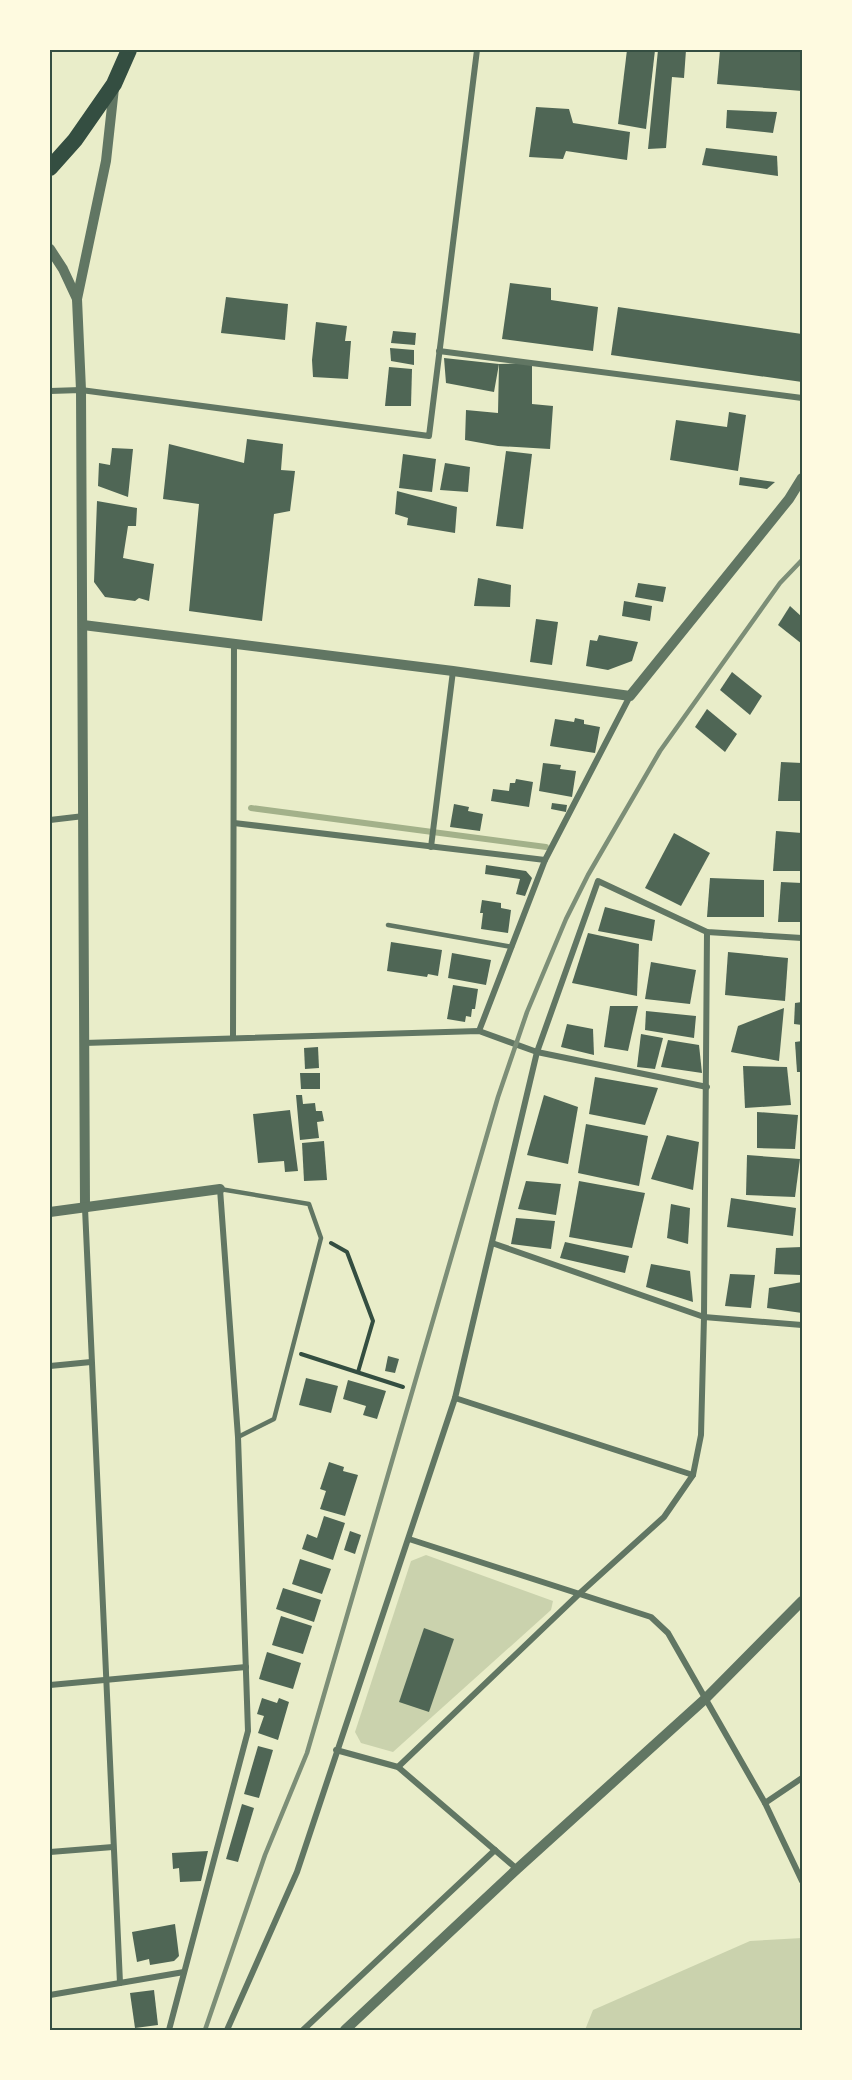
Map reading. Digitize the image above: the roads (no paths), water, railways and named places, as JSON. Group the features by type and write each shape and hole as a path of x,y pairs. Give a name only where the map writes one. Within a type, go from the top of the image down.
{"highway":[{"path":"50,168 75,140 114,84 129,50"}],"street":[{"path":"50,391 81,390 429,436 477,50"},
{"path":"114,84 106,160 77,300 81,390 85,1208 120,1983"},
{"path":"50,249 77,300"},
{"path":"440,351 802,398"},
{"path":"479,1031 545,860 630,696 789,499 802,478"},
{"path":"83,625 453,671 630,696"},
{"path":"233,1038 234,643"},
{"path":"431,847 453,671"},
{"path":"50,820 84,816"},
{"path":"234,823 545,860"},
{"path":"227,2031 297,1872 455,1398 537,1052 598,881 707,932 802,938"},
{"path":"398,1767 580,1593 664,1517 693,1475 701,1435 707,1087 707,932"},
{"path":"84,1043 479,1031 537,1052 707,1087"},
{"path":"50,1212 220,1189 238,1437 248,1731 169,2031"},
{"path":"492,1243 704,1317 802,1325"},
{"path":"50,1366 91,1362"},
{"path":"455,1398 693,1475"},
{"path":"409,1539 651,1617 668,1633 765,1803 802,1881"},
{"path":"345,2031 517,1869 705,1699 802,1600"},
{"path":"50,1685 246,1667"},
{"path":"336,1750 398,1767 517,1869"},
{"path":"765,1803 802,1778"},
{"path":"50,1852 113,1847"},
{"path":"303,2031 495,1850"},
{"path":"50,1995 184,1972"}],"lane":[{"path":"388,925 512,947"},
{"path":"220,1189 309,1204 321,1238 274,1419 238,1437"}],"waterway":[{"path":"251,808 546,847"}],"railway":[{"path":"205,2030 265,1855 307,1753 498,1097 527,1012 566,919 588,875 660,751 780,583 802,560"}]}
